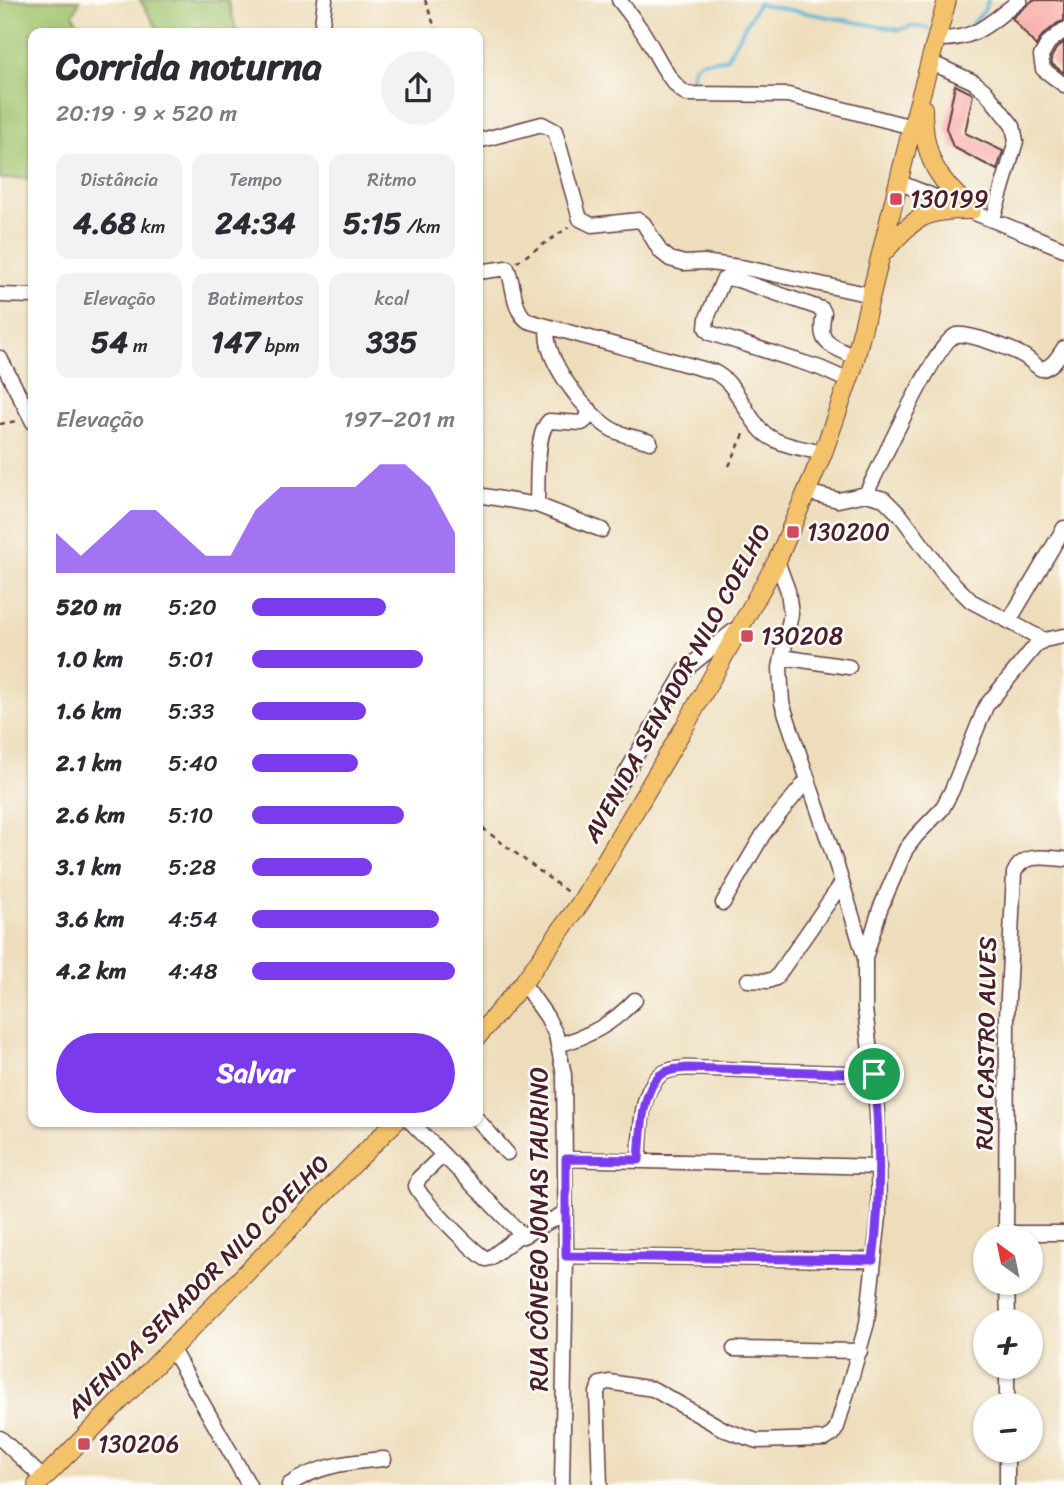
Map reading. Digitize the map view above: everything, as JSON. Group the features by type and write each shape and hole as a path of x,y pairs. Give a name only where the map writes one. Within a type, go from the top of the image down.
{"main road":[{"name":"AVENIDA SENADOR NILO COELHO","path":"483,1030 523,983 581,902 777,561 823,453 856,358 912,127 947,0"},
{"path":"924,83 923,134 927,152 939,177 972,210"},
{"path":"881,255 904,229 923,216 946,210 972,210"},
{"name":"AVENIDA SENADOR NILO COELHO","path":"40,1482 390,1127"}],"street":[{"path":"322,28 325,0"},
{"path":"619,0 641,29 670,79 687,94 788,95 912,127"},
{"path":"936,39 971,36 1020,0"},
{"path":"1064,30 1048,43 1041,56 1043,69 1064,85"},
{"path":"930,62 974,82 985,91 1013,126 1016,141 993,219"},
{"path":"483,140 534,125 549,126 555,131 580,219 592,225 639,220 645,224 660,251 670,259 684,263 703,262 746,268 871,296"},
{"path":"898,183 972,210 1064,249"},
{"path":"483,271 507,268 521,315 528,321 714,372 725,378 739,395 760,430 775,440 823,453"},
{"path":"849,381 820,368 710,333 706,328 707,318 723,280 727,278 822,309 822,338 856,358"},
{"path":"0,295 28,295"},
{"path":"548,327 546,335 554,360 567,382 590,410 614,431 650,442"},
{"path":"866,494 915,397 942,347 950,338 956,335 969,336 1020,354 1041,369 1055,362 1064,348"},
{"path":"0,358 28,412"},
{"path":"537,505 539,456 544,426 549,421 582,423 590,410"},
{"path":"807,492 838,500 866,494 884,499 901,516 944,574 971,601 1044,640"},
{"path":"483,496 537,505 602,530"},
{"path":"1009,621 1064,528"},
{"path":"600,1485 597,1393 600,1384 609,1382 653,1389 708,1422 757,1441 825,1439 833,1434 837,1426 866,1324 879,1216 879,1167 874,1074 866,1009 865,958 782,704 780,668 791,614 788,591 777,561"},
{"path":"614,794 686,669 743,623"},
{"path":"865,958 880,909 896,870 916,836 947,800 986,706 1029,652 1044,640 1064,636"},
{"path":"782,657 849,667"},
{"path":"723,903 764,833 808,779"},
{"name":"RUA CASTRO ALVES","path":"1006,1225 1007,1018 1013,887 1017,866 1031,858 1064,859"},
{"path":"748,980 768,981 776,978 842,883"},
{"name":"RUA CÔNEGO JONAS TAURINO","path":"523,983 547,1017 558,1045 564,1075 566,1256 562,1485"},
{"path":"558,1045 603,1029 635,1000"},
{"path":"639,1160 646,1101 659,1076 670,1070 687,1068 874,1074"},
{"path":"483,1125 507,1153"},
{"path":"416,1127 523,1237 566,1212"},
{"path":"443,1155 419,1178 416,1185 418,1192 437,1212 486,1259 521,1234"},
{"path":"566,1159 879,1167"},
{"path":"1043,1234 1064,1233"},
{"path":"566,1256 873,1260"},
{"path":"171,1348 248,1485"},
{"path":"734,1349 860,1351"},
{"path":"0,1438 40,1482"},
{"path":"289,1485 318,1470 345,1463 384,1459"},
{"path":"1007,1463 1007,1485"}],"path":[{"path":"425,0 435,28"},
{"path":"507,268 580,219"},
{"path":"729,466 751,417"},
{"path":"0,424 28,420"},
{"path":"483,827 581,902"}],"green space":[{"path":"0,0 80,0 73,15 81,28 28,28 28,178 0,179"},
{"path":"140,0 228,0 236,28 157,28"}],"building":[{"path":"1033,0 1064,0 1064,21 1042,36 1036,46 1012,18"},
{"path":"1064,42 1064,73 1052,64 1051,58"},
{"path":"955,85 973,94 965,133 1003,151 997,170 953,147 946,128"}],"waterway":[{"path":"967,29 984,11 988,0"},
{"path":"689,89 694,67 701,61 726,59 758,4 899,30 911,26 928,28"}],"place":[{"name":"130199","path":"896,199"},
{"name":"130200","path":"793,532"},
{"name":"130208","path":"747,636"},
{"name":"130206","path":"84,1444"}],"route":[{"path":"687,1068 874,1074 879,1216 873,1260 566,1256 566,1159 639,1160 646,1101 659,1076 670,1070 687,1068"}]}
